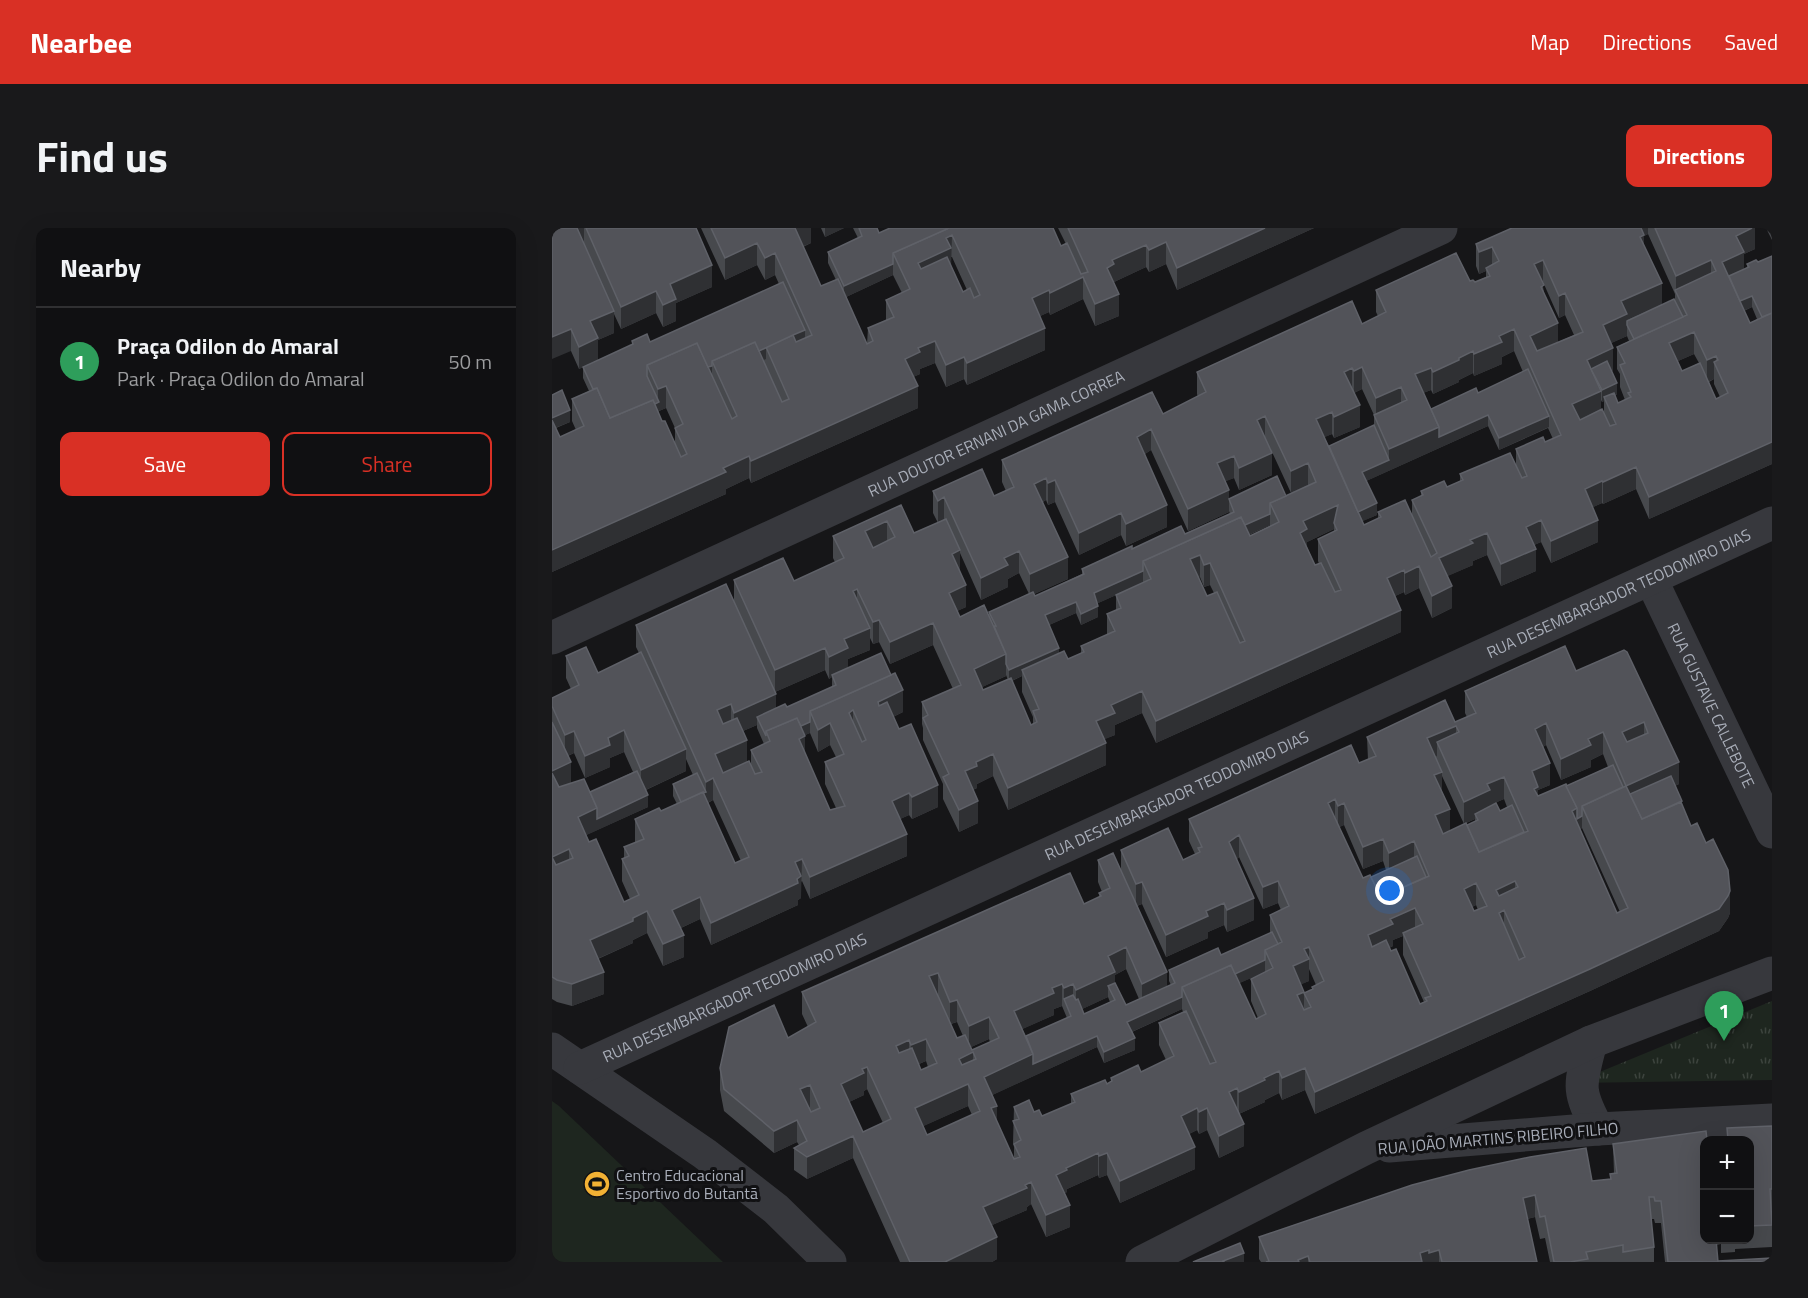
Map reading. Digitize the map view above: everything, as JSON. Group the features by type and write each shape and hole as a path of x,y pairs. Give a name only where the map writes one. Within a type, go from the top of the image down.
{"street":[{"name":"RUA DOUTOR ERNANI DA GAMA CORREA","path":"552,638 1441,228"},
{"name":"RUA DESEMBARGADOR TEODOMIRO DIAS","path":"580,1068 1772,523"},
{"name":"RUA GUSTAVE CALLEBOTE","path":"1651,579 1772,832"},
{"path":"1366,1148 1591,1042 1772,973"},
{"path":"1591,1042 1581,1082 1582,1095 1598,1129"},
{"path":"552,1049 705,1154 776,1209 830,1262"},
{"name":"RUA JOÃO MARTINS RIBEIRO FILHO","path":"1142,1262 1366,1148 1598,1129 1772,1120"}],"green space":[{"path":"1772,1001 1772,1080 1573,1083"},
{"name":"Centro Educacional Esportivo do Butantã","path":"552,1101 559,1106 723,1262 552,1262"}],"building":[{"path":"552,228 577,228 614,311 590,321 598,338 579,347 571,329 552,337"},
{"path":"586,228 696,228 712,265 670,284 676,299 663,305 656,291 621,307"},
{"path":"711,228 795,228 821,286 838,279 867,344 873,341 868,328 894,317 886,300 910,289 893,253 949,228 1053,228 1061,246 1067,243 1081,274 1088,272 1068,228 1265,228 1177,268 1166,242 1149,250 1146,245 1112,260 1114,264 1107,268 1119,294 1095,304 1083,277 1050,293 1049,290 1032,298 1045,328 967,363 964,357 946,365 935,341 918,348 920,352 905,359 918,386 751,461 749,456 723,468 726,472 552,550 552,420 560,437 584,426 572,399 597,388 610,418 653,400 681,457 687,454 675,428 683,424 666,386 658,389 647,365 697,343 732,419 737,416 712,361 755,342 782,402 789,399 766,347 793,335 796,342 812,335 775,253 765,258 757,243 725,258","holes":["952,235 980,295 974,298 970,288 963,292 947,257 921,269 918,263 951,248 946,238"]},
{"path":"859,228 877,228 879,233 890,228 949,228 893,253 893,264 844,286 828,252 862,236"},
{"path":"1512,228 1641,228 1644,235 1640,237 1662,283 1621,301 1627,314 1603,325 1613,348 1587,360 1601,391 1572,404 1580,420 1602,409 1610,426 1616,424 1604,397 1614,393 1618,403 1631,397 1620,365 1625,363 1617,347 1687,315 1675,290 1716,271 1711,260 1676,276 1655,228 1752,228 1736,236 1744,252 1722,262 1750,323 1772,313 1772,442 1649,497 1636,467 1602,481 1585,489 1598,520 1551,541 1541,520 1526,527 1536,549 1501,564 1487,533 1470,540 1473,543 1439,558 1452,586 1432,596 1419,566 1405,573 1404,570 1387,578 1401,610 1156,721 1142,691 1111,705 1115,713 1096,721 1106,743 1008,788 993,754 976,762 977,766 965,771 978,801 959,810 943,777 949,774 923,718 928,715 922,702 961,685 933,623 890,642 879,620 873,622 857,589 853,591 870,628 844,639 848,648 829,657 825,648 775,670 734,580 783,558 794,581 844,558 833,536 901,505 914,533 946,519 960,550 952,554 966,585 949,593 960,617 984,605 1006,654 974,669 983,690 1011,678 1031,725 1037,722 1033,711 1039,709 1022,670 1064,651 1068,659 1084,652 1081,646 1115,631 1107,614 1121,608 1116,595 1151,579 1143,561 1241,517 1250,536 1279,522 1270,503 1316,482 1308,463 1291,471 1265,416 1257,420 1272,453 1239,468 1234,456 1217,463 1229,490 1188,509 1151,429 1137,437 1167,505 1126,524 1121,513 1079,533 1055,480 1048,483 1046,478 1034,484 1068,557 1030,574 1019,551 1004,558 1008,565 981,578 944,497 938,501 933,491 982,469 994,496 1014,487 1002,460 1152,392 1163,414 1206,392 1197,372 1352,301 1362,324 1386,312 1376,290 1456,253 1470,281 1475,282 1490,276 1486,268 1499,261 1492,247 1479,252 1476,244","holes":["1543,260 1559,296 1565,293 1583,332 1537,351 1530,336 1558,323 1541,287 1544,285 1534,264","1514,329 1561,435 1545,442 1543,437 1516,449 1527,476 1522,478 1510,453 1460,474 1463,480 1447,487 1444,481 1421,491 1423,495 1412,500 1437,553 1431,557 1405,500 1378,512 1381,517 1364,525 1316,419 1332,412 1334,417 1360,405 1344,372 1362,367 1376,398 1401,387 1407,400 1374,415 1389,449 1439,427 1415,374 1431,368 1433,372 1473,351 1474,354 1502,342 1499,336","1694,332 1707,360 1716,356 1718,360 1714,362 1728,393 1716,399 1700,363 1682,371 1669,343","1338,505 1334,523 1337,530 1318,539 1341,590 1335,592 1321,563 1315,565 1300,533 1307,529 1303,521","887,521 895,537 873,548 865,531","1200,555 1204,565 1210,563 1245,641 1240,643 1217,592 1207,596 1190,559"]},
{"path":"1772,256 1772,313 1762,317 1752,296 1740,301 1729,276 1749,267 1747,264"},
{"path":"783,282 805,330 759,351 755,342 712,361 712,366 708,367 697,343 647,365 647,376 659,402 655,404 653,400 610,418 597,388 593,389 583,367 633,344 632,341 647,334 650,342"},
{"path":"1674,299 1683,317 1634,339 1627,321"},
{"path":"1607,361 1617,383 1602,390 1591,369"},
{"path":"1528,369 1549,416 1499,438 1488,415 1439,437 1439,427 1431,409 1476,388 1478,393"},
{"path":"562,390 570,410 552,418 552,395"},
{"path":"1374,425 1389,460 1362,472 1377,503 1358,512 1329,446"},
{"path":"1277,476 1286,496 1270,503 1270,514 1245,525 1241,517 1143,561 1143,571 1094,593 1098,606 1081,614 1076,602 1045,615 1059,648 1009,670 1006,664 1006,654 989,612 1033,592 1035,596 1084,574 1082,569 1181,526 1185,534 1234,512 1229,499"},
{"path":"726,584 776,694 734,713 731,704 717,710 723,724 737,718 747,740 715,754 723,773 749,761 755,774 762,772 751,750 770,741 766,731 797,718 805,736 799,739 830,810 845,806 825,762 844,754 830,723 818,730 810,711 895,673 903,690 878,702 879,706 887,702 899,729 911,724 938,785 912,797 909,793 892,801 907,834 810,877 802,859 795,862 801,876 797,879 798,883 711,923 700,897 672,910 684,935 663,944 647,911 633,918 633,921 590,940 604,972 572,984 552,977 552,857 552,773 559,787 584,779 597,808 578,817 589,842 596,839 624,902 639,895 622,859 629,856 624,847 644,839 635,819 659,808 661,811 703,792 735,863 749,857 713,778 706,782 636,625","holes":["853,710 866,740 862,742 849,713","569,849 573,858 556,865 552,857"]},
{"path":"1565,646 1576,671 1624,650 1627,652 1679,762 1626,786 1642,819 1681,802 1691,826 1697,823 1706,843 1713,839 1728,870 1730,891 1719,909 1315,1092 1305,1068 1282,1078 1279,1071 1239,1092 1237,1088 1229,1092 1244,1124 1219,1136 1207,1108 1199,1112 1197,1108 1181,1116 1195,1147 1120,1181 1107,1153 1099,1156 1098,1153 1056,1175 1070,1205 1046,1215 1031,1182 1025,1185 1027,1188 983,1207 997,1237 945,1262 910,1262 853,1136 807,1157 794,1148 807,1141 797,1120 774,1131 724,1089 720,1068 729,1027 774,1005 788,1038 816,1022 802,992 1070,873 1084,904 1101,896 1099,893 1110,888 1098,860 1113,853 1167,972 1142,984 1126,947 1108,956 1115,972 1076,990 1073,984 1064,988 1062,984 1052,988 1054,993 1014,1011 1033,1054 984,1077 997,1106 991,1108 1014,1159 1020,1157 1014,1144 1021,1140 1013,1121 1019,1119 1014,1107 1029,1100 1034,1112 1039,1110 1042,1116 1075,1102 1071,1094 1105,1080 1107,1084 1112,1081 1111,1078 1138,1065 1141,1072 1174,1056 1159,1023 1186,1011 1210,1064 1216,1062 1182,987 1231,965 1256,1019 1266,1014 1251,979 1273,968 1265,950 1282,942 1270,915 1289,906 1278,881 1263,887 1239,835 1229,842 1254,898 1227,910 1224,903 1206,911 1208,916 1166,935 1142,882 1136,884 1121,850 1168,828 1183,860 1200,852 1198,848 1202,847 1189,819 1351,745 1359,763 1376,756 1367,737 1445,700 1455,722 1476,713 1465,691","holes":["1644,722 1648,733 1627,742 1622,732","1546,723 1561,759 1591,745 1588,739 1603,732 1626,786 1582,806 1628,908 1617,913 1572,811 1577,808 1566,784 1538,796 1534,789 1538,787 1532,771 1550,763 1535,729","1456,726 1459,732 1437,742 1464,802 1490,790 1487,784 1504,777 1528,831 1479,852 1466,823 1443,834 1435,815 1450,809 1434,775 1442,772 1427,738","1335,799 1338,806 1344,803 1363,847 1383,839 1389,853 1414,841 1429,876 1381,897 1370,875 1363,878 1328,803","1515,881 1518,887 1499,896 1496,890","1476,883 1487,906 1474,911 1464,889","1415,908 1423,924 1403,933 1431,996 1425,998 1427,1001 1420,1004 1396,949 1391,951 1386,940 1372,947 1368,935 1393,924 1390,919","1504,910 1525,957 1519,960 1499,913","1309,947 1324,981 1304,993 1311,1007 1304,1010 1297,995 1304,992 1293,966 1309,959 1304,949","938,973 950,1002 957,1000 969,1026 989,1017 999,1038 972,1050 965,1035 957,1038 929,976","926,1039 937,1063 921,1070 912,1048 899,1053 896,1046 909,1040 911,1045","973,1052 976,1059 962,1065 959,1059","867,1067 891,1119 863,1132 841,1084 864,1073 862,1069","968,1084 980,1111 927,1135 915,1108","810,1085 820,1108 811,1112 800,1089"]},
{"path":"586,647 598,673 641,652 686,749 641,770 624,730 608,738 610,745 585,756 574,731 565,735 552,706 552,698 579,685 566,656"},
{"path":"881,653 891,675 810,711 810,722 801,726 797,718 766,731 766,736 757,717 785,704 787,707 836,685 832,675"},
{"path":"552,722 571,762 552,771"},
{"path":"1613,765 1623,787 1582,806 1582,816 1577,819 1577,808 1566,786"},
{"path":"637,771 648,795 597,819 597,808 590,792"},
{"path":"697,773 706,792 681,802 673,784"},
{"path":"1671,776 1682,801 1642,819 1630,794"},
{"path":"1496,803 1500,811 1512,805 1524,832 1479,852 1467,825 1478,820 1475,814"},
{"path":"1417,856 1426,877 1381,897 1371,877"},
{"path":"1272,932 1278,944 1265,950 1265,960 1235,974 1231,965 1182,987 1182,997 1127,1022 1135,1038 1104,1052 1097,1036 1033,1064 1033,1054 1026,1036 1071,1016 1064,999 1073,995 1076,1000 1078,999 1084,1014 1115,1000 1108,986 1115,983 1126,1005 1175,983 1169,970 1218,948 1221,955"},
{"path":"1772,1126 1772,1189 1770,1189 1772,1225 1754,1226 1754,1136 1728,1136 1727,1128"},
{"path":"1706,1131 1707,1136 1700,1136 1700,1244 1716,1244 1718,1262 1668,1262 1661,1201 1655,1201 1654,1197 1649,1197 1654,1247 1623,1252 1623,1245 1586,1252 1588,1259 1554,1262 1545,1216 1540,1217 1535,1195 1523,1198 1537,1262 1442,1262 1439,1250 1429,1253 1429,1250 1420,1253 1422,1262 1310,1262 1308,1256 1298,1260 1299,1262 1266,1262 1269,1261 1259,1237 1412,1185 1469,1170 1586,1148 1592,1181 1611,1179 1610,1174 1617,1173 1613,1144"},
{"path":"1240,1243 1244,1253 1224,1262 1193,1262"},
{"path":"1772,1258 1772,1262 1718,1261"}],"place":[{"name":"Praça Odilon do Amaral","path":"1724,1041"},
{"name":"Centro Educacional Esportivo do Butantã","path":"597,1184"}]}
